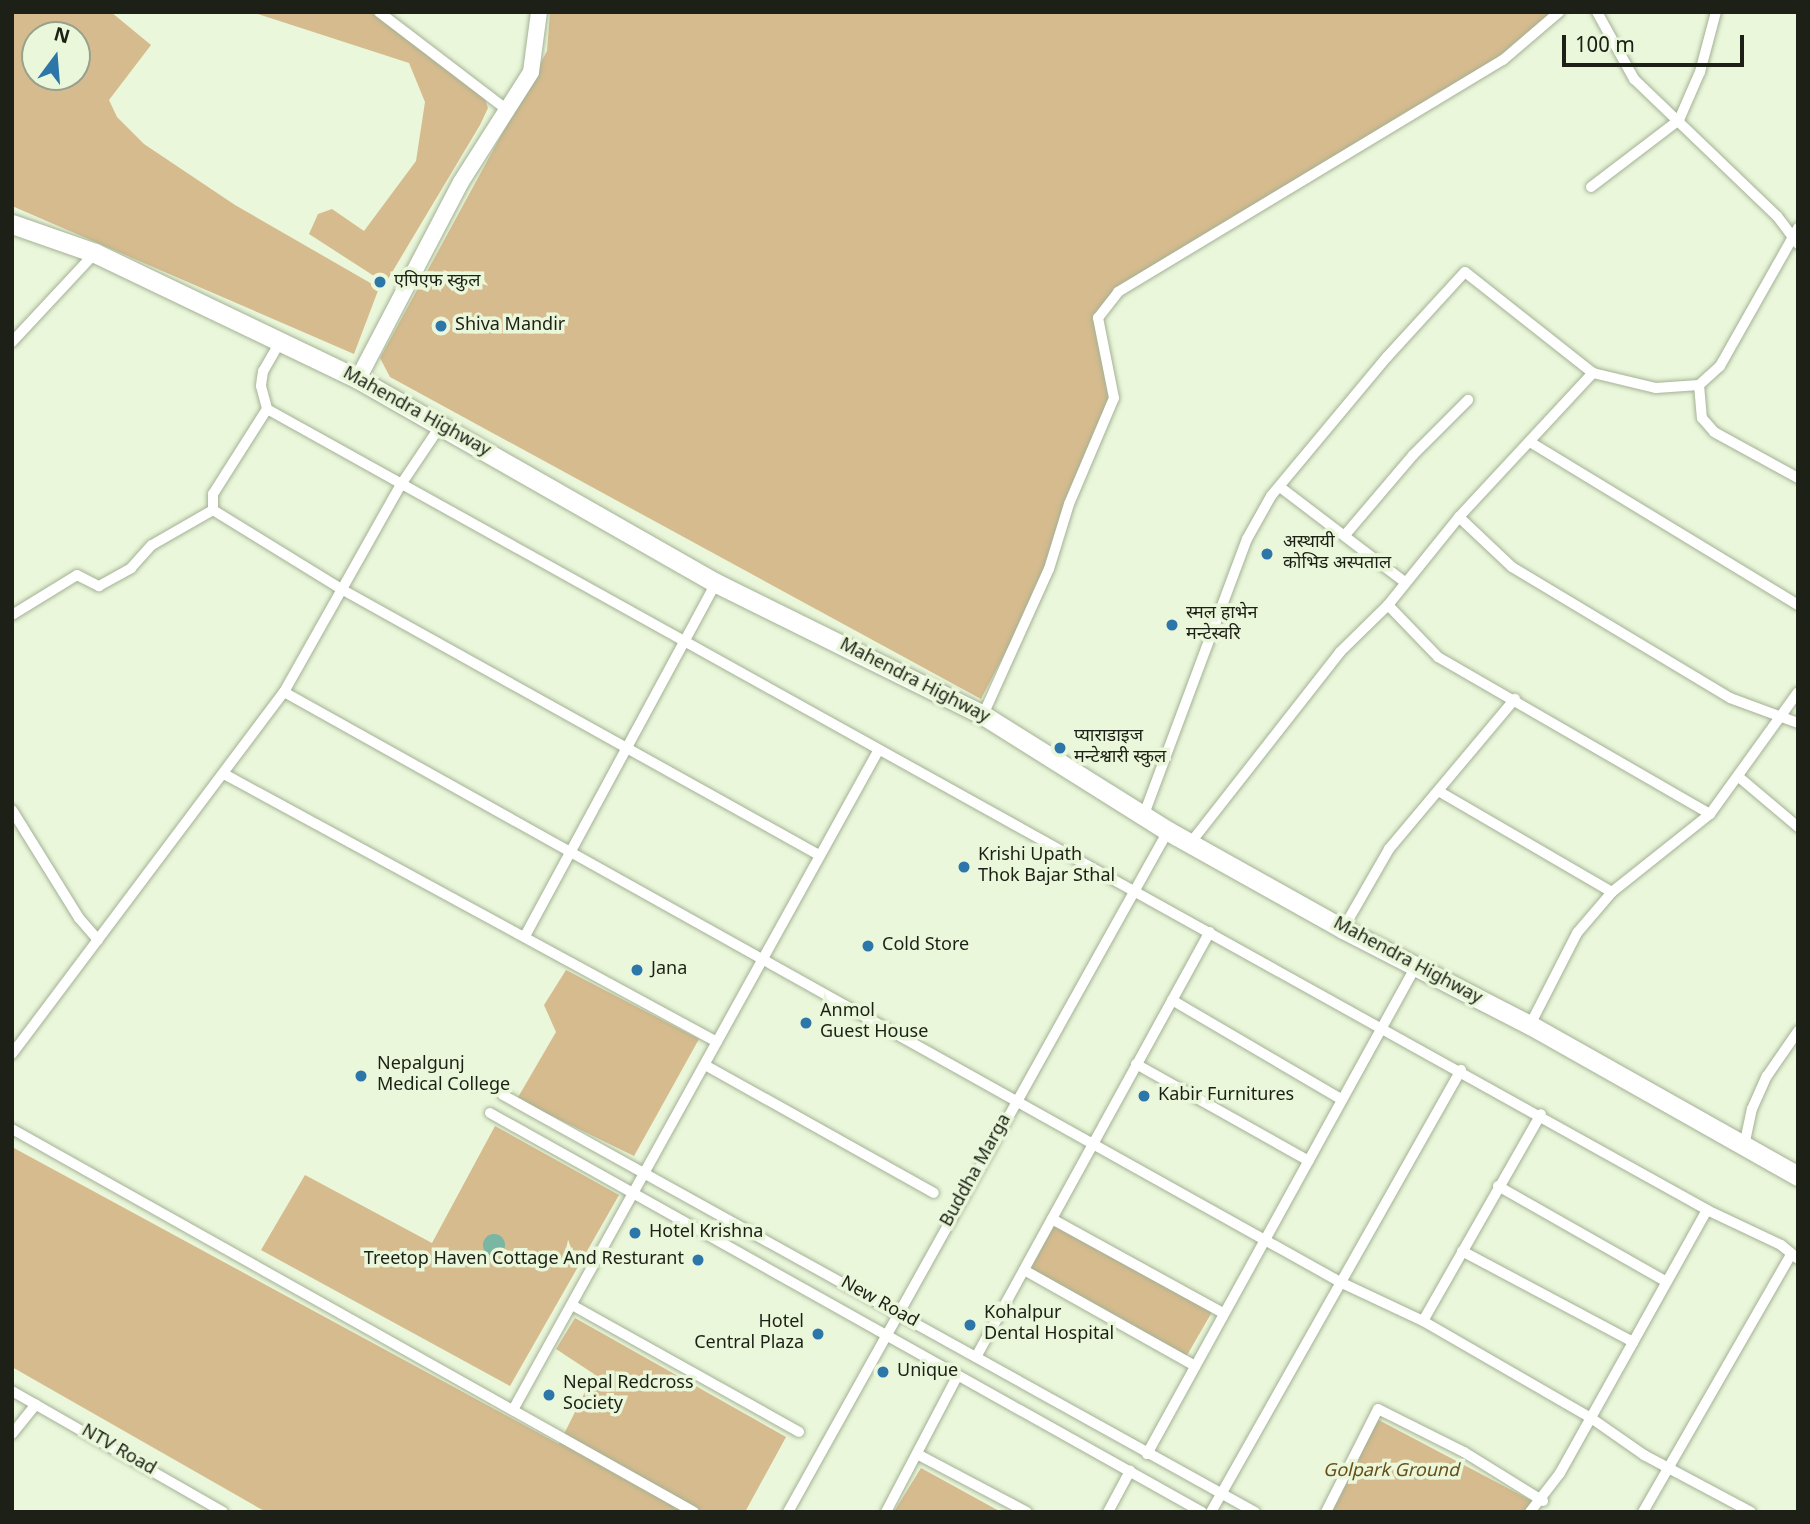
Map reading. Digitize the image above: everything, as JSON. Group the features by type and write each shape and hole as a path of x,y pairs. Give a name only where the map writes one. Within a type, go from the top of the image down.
{"highway":[{"name":"Mahendra Highway","path":"12,224 95,253 358,380 716,583 983,715 1143,817 1192,841 1343,929 1417,964 1530,1025 1798,1176"}],"street":[{"path":"379,12 507,110"},
{"path":"983,715 1049,569 1069,504 1114,398 1097,318 1118,292 1503,60 1559,12"},
{"path":"1143,817 1247,539 1280,486 1387,357 1465,272 1593,373 1656,388 1699,385 1720,366 1796,237 1634,79 1597,12"},
{"path":"1591,187 1679,120 1700,72 1716,12"},
{"path":"358,380 461,182 531,72 537,13"},
{"path":"12,342 95,253"},
{"path":"280,342 263,371 261,386 267,409 686,640 878,751 1383,1026 1707,1210 1782,1245 1794,1257 1643,1512"},
{"path":"1192,841 1340,652 1388,605 1459,517 1593,373"},
{"path":"1699,385 1702,418 1714,432 1798,478"},
{"path":"1345,535 1413,455 1468,400"},
{"path":"213,510 213,494 267,409"},
{"path":"12,1054 284,692 402,483 441,425"},
{"path":"1531,442 1798,606"},
{"path":"1280,486 1406,583"},
{"path":"213,510 343,590 819,855"},
{"path":"12,615 77,575 99,586 131,568 152,545 213,510"},
{"path":"1459,517 1512,567 1730,698 1798,723"},
{"path":"526,936 716,583"},
{"path":"1388,605 1438,657 1515,699 1710,814"},
{"path":"284,692 1268,1238 1340,1282 1423,1321 1747,1511"},
{"path":"1530,1025 1577,933 1612,892 1710,814 1740,778 1798,692"},
{"path":"1343,929 1389,849 1440,792 1515,699"},
{"path":"514,1408 878,751"},
{"path":"224,774 526,936 716,1042"},
{"path":"1740,778 1798,827"},
{"path":"1440,792 1612,892"},
{"path":"12,810 79,918 98,940"},
{"name":"Buddha Marga","path":"788,1512 1168,831"},
{"path":"976,1357 1210,932"},
{"path":"1147,1454 1193,1365 1268,1238 1341,1099 1417,964"},
{"path":"1172,999 1341,1099"},
{"path":"1744,1146 1752,1109 1767,1076 1798,1031"},
{"path":"705,1065 934,1193"},
{"path":"1136,1065 1308,1161"},
{"path":"1211,1512 1461,1070"},
{"name":"New Road","path":"503,1095 1255,1512"},
{"name":"New Road","path":"490,1113 1202,1512"},
{"path":"1423,1321 1541,1114"},
{"path":"12,1129 514,1408 694,1512"},
{"path":"1498,1186 1667,1282"},
{"path":"1543,1501 1707,1210"},
{"path":"1052,1219 1223,1313"},
{"path":"1462,1251 1633,1342"},
{"path":"1024,1270 1193,1365"},
{"path":"572,1305 799,1433"},
{"path":"886,1512 957,1377"},
{"name":"NTV Road","path":"12,1391 223,1512"},
{"path":"12,1434 36,1404"},
{"path":"1326,1512 1378,1409 1464,1452 1543,1501"},
{"path":"917,1454 1027,1512"},
{"path":"1108,1512 1130,1471"},
{"path":"1530,1512 1536,1502 1543,1501"}],"green space":[{"path":"12,12 111,12 151,45 109,100 117,117 144,144 235,205 379,288 354,354 12,206"},
{"path":"252,12 373,12 485,99 488,108 480,125 388,279 374,276 309,234 318,214 332,209 364,231 416,161 425,102 409,63"},
{"path":"550,12 1559,12 1503,60 1118,292 1098,318 1114,398 1049,569 981,699 390,377 380,358 547,51"},
{"path":"566,970 699,1039 634,1156 517,1099 556,1032 544,1005"},
{"path":"495,1126 619,1195 510,1386 261,1250 305,1175 432,1243"},
{"path":"12,1147 559,1444 594,1374 556,1349 575,1318 786,1437 745,1512 266,1512 12,1367"},
{"path":"1053,1223 1212,1312 1186,1357 1030,1268"},
{"name":"Golpark Ground","path":"1373,1417 1532,1501 1526,1512 1326,1512"},
{"path":"921,1468 1001,1512 895,1510"}],"water":[{"path":"494,1234 502,1237 505,1245 502,1253 494,1256 486,1253 483,1245 486,1237"}],"place":[{"name":"एपिएफ स्कुल","path":"380,282"},
{"name":"Shiva Mandir","path":"441,326"},
{"name":"अस्थायी कोभिड अस्पताल","path":"1267,554"},
{"name":"स्मल हाभेन मन्टेस्वरि","path":"1172,625"},
{"name":"प्याराडाइज मन्टेश्वारी स्कुल","path":"1060,748"},
{"name":"Krishi Upath Thok Bajar Sthal","path":"964,867"},
{"name":"Cold Store","path":"868,946"},
{"name":"Jana","path":"637,970"},
{"name":"Anmol Guest House","path":"806,1023"},
{"name":"Nepalgunj Medical College","path":"361,1076"},
{"name":"Kabir Furnitures","path":"1144,1096"},
{"name":"Hotel Krishna","path":"635,1233"},
{"name":"Treetop Haven Cottage And Resturant","path":"698,1260"},
{"name":"Kohalpur Dental Hospital","path":"970,1325"},
{"name":"Hotel Central Plaza","path":"818,1334"},
{"name":"Unique","path":"883,1372"},
{"name":"Nepal Redcross Society","path":"549,1395"}]}
